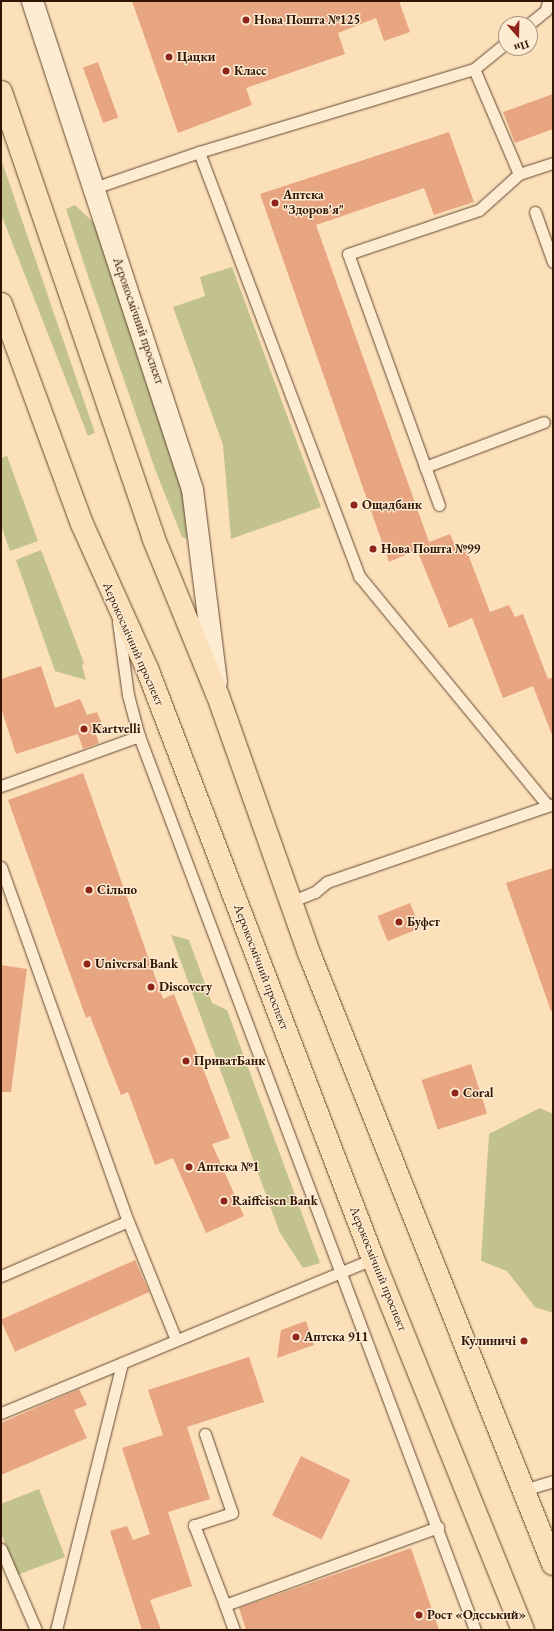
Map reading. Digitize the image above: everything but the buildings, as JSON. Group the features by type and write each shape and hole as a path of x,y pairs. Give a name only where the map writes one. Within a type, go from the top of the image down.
{"main road":[{"name":"Аерокосмічний проспект","path":"1,92 153,537 218,696 290,902 553,1564"},
{"name":"Аерокосмічний проспект","path":"1,304 82,524 116,604 148,671 373,1259 523,1630"}],"street":[{"name":"Аерокосмічний проспект","path":"32,1 192,489 218,696"}],"lane":[{"path":"538,17 546,10 548,1"},
{"path":"94,188 198,152 474,69 498,50"},
{"path":"474,69 519,174"},
{"path":"198,152 360,577 551,805 327,882 315,892 290,902"},
{"path":"439,505 348,254 478,210 519,174 553,163"},
{"path":"535,212 553,262"},
{"path":"425,467 544,422"},
{"path":"116,604 128,695 139,736 438,1527 475,1630"},
{"path":"1,786 139,736"},
{"path":"1,867 128,1221 176,1340"},
{"path":"1,1276 128,1221"},
{"path":"1,1413 340,1270 373,1259"},
{"path":"56,1630 122,1363"},
{"path":"205,1434 232,1513 194,1525 234,1630"},
{"path":"524,1490 553,1481"},
{"path":"225,1605 438,1527"},
{"path":"1,1549 36,1630"}],"green space":[{"path":"1,159 95,433 88,436 1,214"},
{"path":"75,205 94,223 183,470 187,539 182,537 155,469 91,285 66,209"},
{"path":"232,267 321,507 231,539 223,445 173,307 205,296 200,277"},
{"path":"7,456 38,541 10,551 1,525 1,458"},
{"path":"41,550 84,663 82,666 86,680 55,671 16,560"},
{"path":"171,935 189,940 212,1003 227,1010 320,1263 303,1268 280,1233"},
{"path":"540,1108 553,1114 553,1313 535,1307 507,1271 481,1261 489,1134"},
{"path":"39,1489 65,1557 17,1575 1,1533 1,1504"}],"place":[{"name":"Нова Пошта №125","path":"246,20"},
{"name":"Цацки","path":"169,57"},
{"name":"Класс","path":"226,71"},
{"name":"Аптека \"Здоров'я\"","path":"275,203"},
{"name":"Ощадбанк","path":"354,505"},
{"name":"Нова Пошта №99","path":"373,549"},
{"name":"Kartvelli","path":"84,729"},
{"name":"Сільпо","path":"89,890"},
{"name":"Буфет","path":"399,922"},
{"name":"Universal Bank","path":"87,964"},
{"name":"Discovery","path":"151,987"},
{"name":"ПриватБанк","path":"186,1061"},
{"name":"Coral","path":"455,1093"},
{"name":"Аптека №1","path":"189,1167"},
{"name":"Raiffeisen Bank","path":"224,1201"},
{"name":"Аптека 911","path":"296,1337"},
{"name":"Кулиничі","path":"524,1341"},
{"name":"Рост «Одеський»","path":"419,1615"}]}
